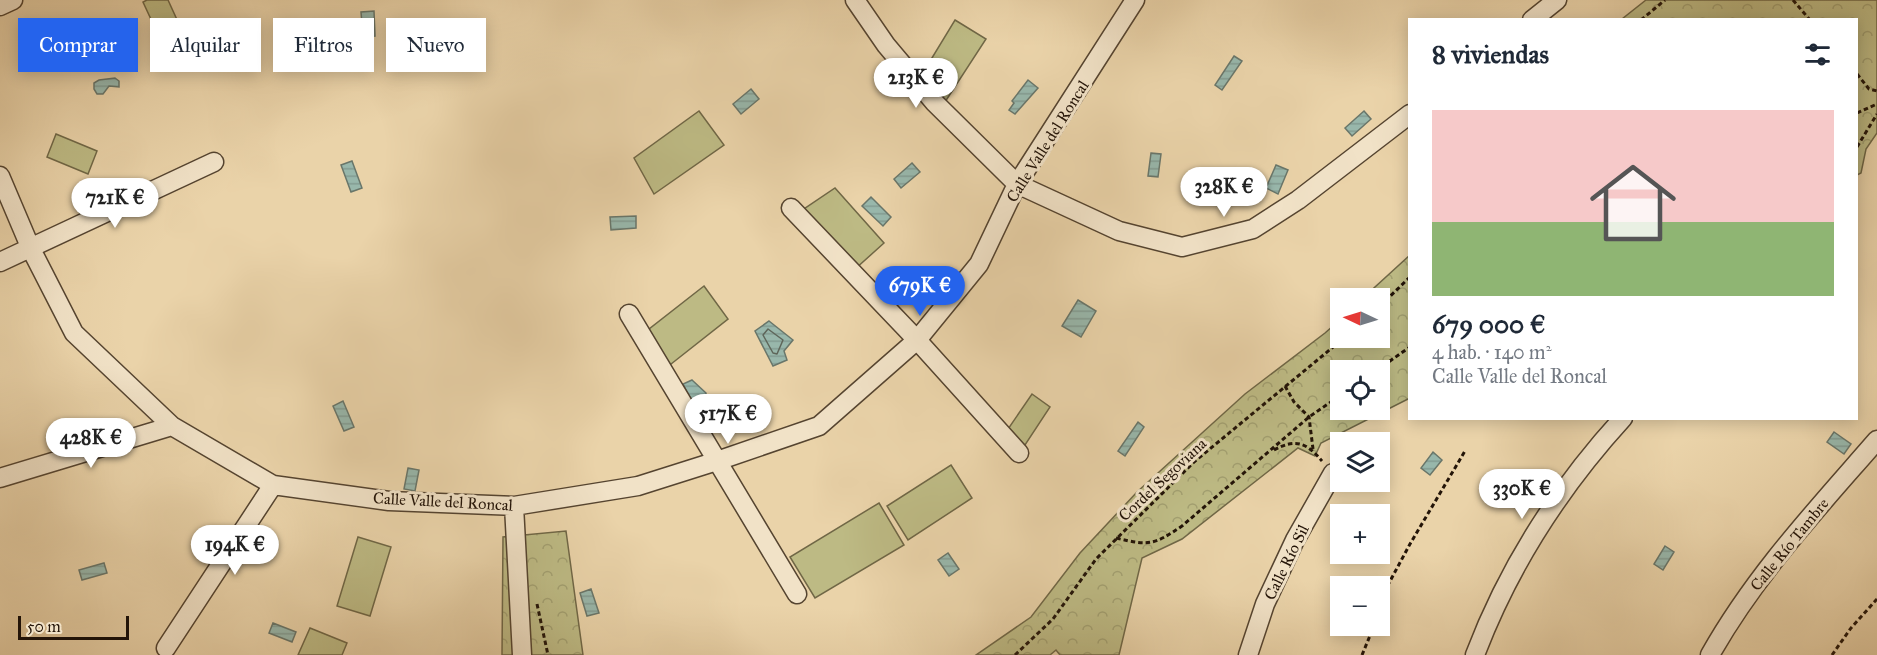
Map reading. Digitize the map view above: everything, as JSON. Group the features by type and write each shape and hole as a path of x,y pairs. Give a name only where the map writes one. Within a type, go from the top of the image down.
{"street":[{"path":"0,6 13,0"},
{"path":"855,0 886,45 934,102 1017,184 1119,231 1182,247 1253,229 1298,200 1408,116"},
{"name":"Calle Valle del Roncal","path":"0,176 31,249 74,333 172,426 273,485 390,501 514,506 638,486 819,426 917,340 979,264 1017,184 1135,0"},
{"path":"1534,18 1557,0"},
{"path":"0,262 214,162"},
{"path":"791,208 917,340 1019,453"},
{"path":"629,314 797,594"},
{"path":"1474,655 1532,537 1563,491 1621,420"},
{"path":"0,478 172,426"},
{"name":"Calle Río Tambre","path":"1710,655 1742,602 1790,540 1877,440"},
{"name":"Calle Río Sil","path":"1248,655 1265,604 1295,540 1330,478"},
{"path":"166,648 273,485"},
{"path":"514,506 522,655"}],"path":[{"path":"1643,18 1665,0"},
{"path":"1793,0 1808,18"},
{"path":"1858,75 1869,89 1877,91"},
{"path":"1858,113 1877,104"},
{"path":"1858,145 1877,114"},
{"path":"1390,296 1408,279"},
{"name":"Cordel Segoviana","path":"1015,655 1053,620 1096,559 1194,462 1332,348"},
{"path":"1390,361 1408,348"},
{"path":"1285,386 1294,402 1309,417 1313,449"},
{"path":"1116,538 1141,544 1162,540 1271,452 1309,417 1330,403"},
{"path":"1271,452 1285,444 1300,443 1313,449 1330,469"},
{"path":"1390,582 1466,451"},
{"path":"1832,655 1851,628 1877,599"},
{"path":"1362,655 1370,636"}],"green space":[{"path":"168,0 176,18 150,18 143,2"},
{"path":"1646,0 1877,0 1877,133 1866,149 1861,173 1858,174 1858,18 1623,18"},
{"path":"955,20 986,39 945,102 921,76"},
{"path":"699,111 724,145 654,194 634,158"},
{"path":"56,134 97,151 88,174 47,157"},
{"path":"835,188 884,243 854,270 801,211"},
{"path":"1408,257 1408,399 1390,408 1390,360 1330,360 1330,420 1366,420 1343,432 1330,432 1330,438 1321,443 1315,456 1298,448 1182,539 1142,558 1119,655 1060,655 1056,650 1050,655 976,655 1031,617 1080,553 1137,492 1245,394 1330,329 1330,348 1390,348 1390,288 1374,288"},
{"path":"704,286 728,319 666,368 644,333"},
{"path":"1032,394 1050,407 1025,445 1006,432"},
{"path":"951,465 972,498 908,540 887,506"},
{"path":"879,503 904,545 815,598 790,557"},
{"path":"566,531 583,655 502,655 503,537"},
{"path":"358,537 391,547 370,616 337,606"},
{"path":"310,628 347,643 342,655 298,655"}],"water":[{"path":"374,11 375,36 374,18 361,18 361,12"},
{"path":"1234,56 1242,61 1222,90 1215,85"},
{"path":"115,78 119,81 119,87 109,86 103,94 97,94 94,83"},
{"path":"1028,80 1038,88 1015,114 1009,110 1014,103 1012,101"},
{"path":"751,89 759,99 741,114 733,104"},
{"path":"1364,111 1371,119 1352,136 1345,128"},
{"path":"1151,153 1161,154 1158,177 1148,176"},
{"path":"352,161 362,188 351,192 341,165"},
{"path":"912,163 920,172 901,188 894,179"},
{"path":"1276,165 1288,170 1278,194 1266,188"},
{"path":"871,197 891,217 883,226 862,206"},
{"path":"636,216 636,228 611,230 610,217"},
{"path":"1078,300 1096,311 1081,337 1062,326"},
{"path":"769,321 793,340 784,351 787,360 773,366 755,331"},
{"path":"692,380 706,393 705,406 697,411 683,384"},
{"path":"343,401 354,427 344,431 333,406"},
{"path":"1138,422 1144,427 1125,456 1118,451"},
{"path":"1834,432 1851,444 1844,454 1827,442"},
{"path":"1433,452 1442,460 1430,475 1421,468"},
{"path":"408,468 419,470 415,491 404,489"},
{"path":"1665,546 1674,552 1663,570 1654,564"},
{"path":"948,553 959,569 949,576 938,560"},
{"path":"104,563 107,573 82,580 79,570"},
{"path":"591,589 599,613 587,616 580,593"},
{"path":"273,623 296,632 292,642 269,633"}]}
